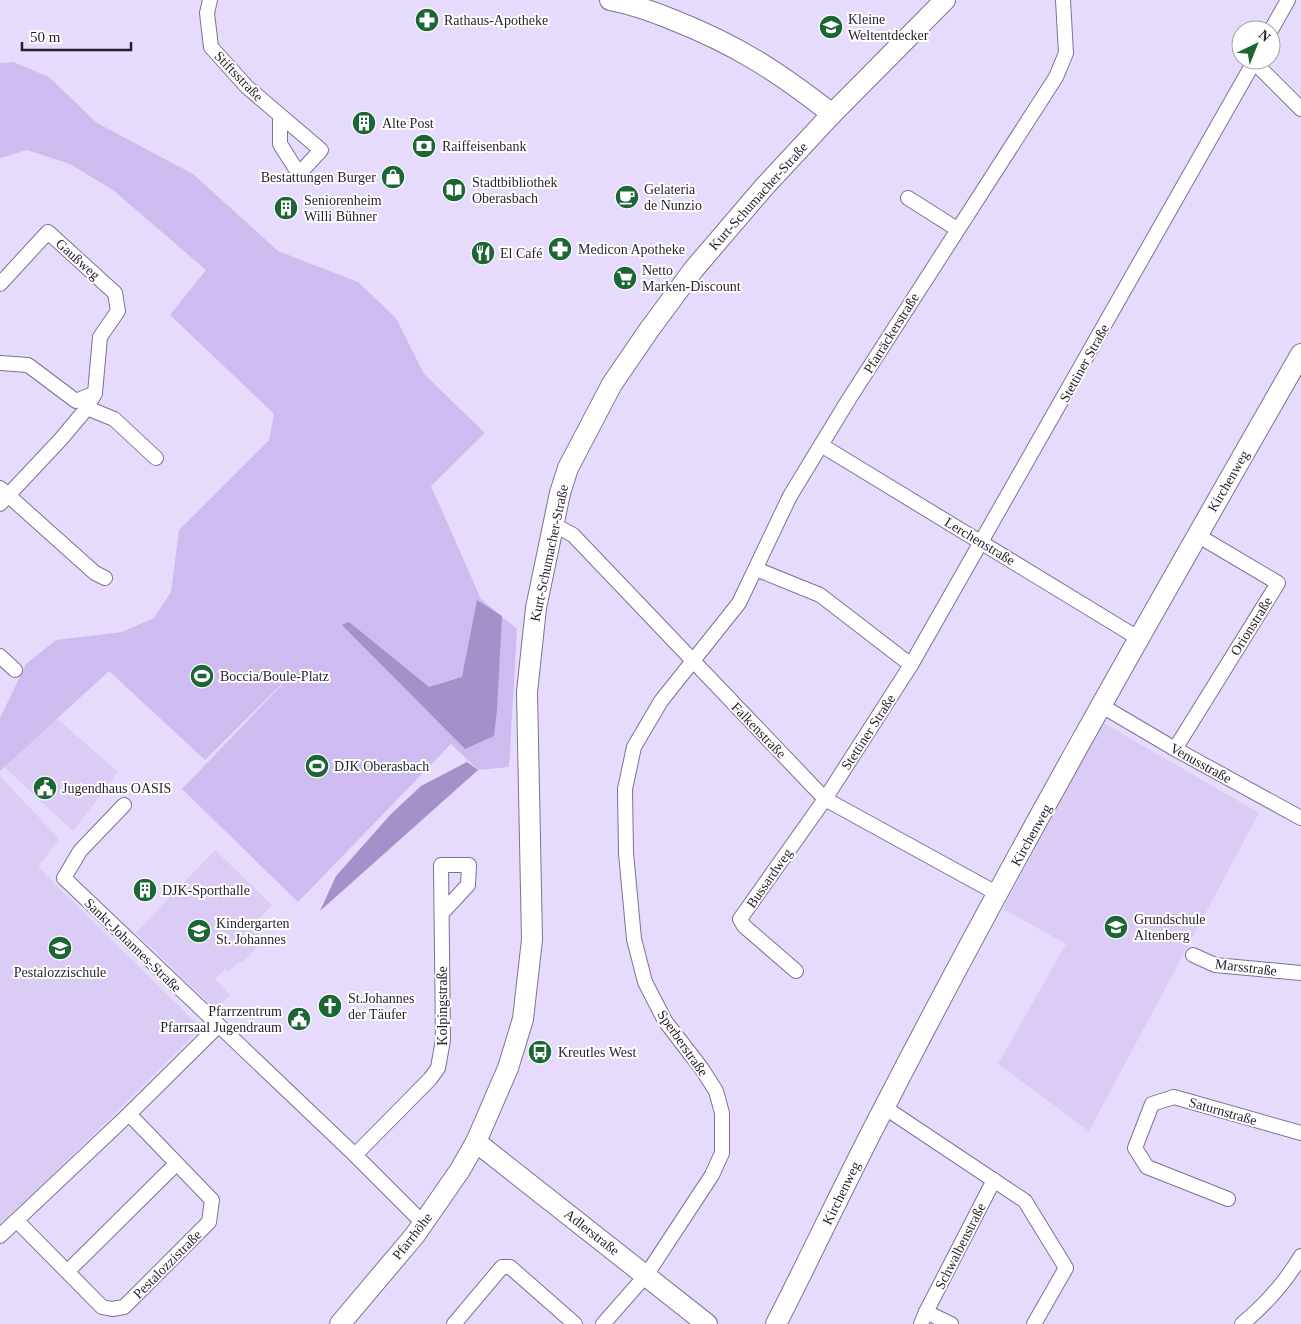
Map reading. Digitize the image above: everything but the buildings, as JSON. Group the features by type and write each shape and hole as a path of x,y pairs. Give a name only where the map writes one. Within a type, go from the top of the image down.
{"street":[{"name":"Stiftsstraße","path":"210,0 206,13 211,47 247,87 280,117"},
{"path":"610,0 624,2 658,14 707,33 747,53 786,77 832,114"},
{"name":"Kurt-Schumacher-Straße","path":"476,1142 508,1068 524,1019 532,940 527,692 536,608 553,524 568,468 612,384 648,330 694,269 765,186 832,114 945,0"},
{"name":"Pfarräckerstraße","path":"694,662 739,603 790,496 957,229 1056,77 1066,53 1063,0"},
{"path":"1277,20 1288,0"},
{"name":"Stettiner Straße","path":"826,799 911,665 1249,70"},
{"path":"1263,70 1301,110"},
{"path":"908,198 957,229"},
{"name":"Gaußweg","path":"0,284 48,232 115,293 118,311 100,337 95,394"},
{"name":"Kirchenweg","path":"776,1324 884,1106 998,894 1138,638 1301,354"},
{"path":"0,363 28,365 76,401 95,394"},
{"path":"95,394 87,408 61,439 3,495 95,573 105,578"},
{"path":"87,408 114,419 156,458"},
{"name":"Lerchenstraße","path":"821,445 1138,638"},
{"name":"Falkenstraße","path":"553,524 573,535 826,799 998,894"},
{"name":"Orionstraße","path":"1175,749 1278,583 1197,535"},
{"path":"756,569 820,595 911,665"},
{"path":"0,656 15,670"},
{"name":"Sperberstraße","path":"603,1324 647,1274 712,1175 722,1153 722,1113 716,1091 702,1069 665,1021 645,982 634,939 626,853 625,789 634,747 661,700 694,662"},
{"name":"Venusstraße","path":"1102,706 1175,749 1301,818"},
{"name":"Bussardweg","path":"796,971 744,926 740,919 826,799"},
{"name":"Sankt-Johannes-Straße","path":"124,805 80,851 64,878 355,1154 424,1223"},
{"name":"Kolpingstraße","path":"355,1154 430,1079 438,1068 444,1040 442,912"},
{"name":"Marsstraße","path":"1193,955 1215,965 1301,973"},
{"path":"0,1236 129,1114 218,1026"},
{"name":"Saturnstraße","path":"1228,1199 1147,1167 1135,1148 1152,1104 1174,1097 1301,1133"},
{"path":"884,1106 1025,1202 1066,1268 1034,1324"},
{"name":"Pestalozzistraße","path":"17,1221 102,1307 112,1309 124,1307 209,1222 212,1200 129,1114"},
{"name":"Pfarrhöhe","path":"340,1324 424,1223 443,1197 476,1142"},
{"name":"Adlerstraße","path":"476,1142 647,1274 707,1324"},
{"path":"68,1271 176,1164"},
{"name":"Schwalbenstraße","path":"950,1324 924,1318 994,1180"},
{"path":"1242,1324 1260,1309 1301,1256"},
{"path":"454,1324 502,1267 510,1267 576,1324"}],"shaded area":[{"path":"13,62 49,77 97,123 193,174 278,251 358,282 396,318 424,374 485,433 431,486 481,599 517,629 509,767 478,770 451,744 298,902 182,789 301,665 205,760 109,671 0,771 0,718 26,664 56,640 122,632 154,618 171,592 179,530 269,440 274,414 170,315 206,270 113,190 70,164 27,150 0,158 0,63"},
{"path":"477,600 502,616 497,710 494,736 465,749 342,625 349,622 429,687 462,677"},
{"path":"53,715 118,772 73,831 0,763"},
{"name":"Grundschule Altenberg","path":"1102,722 1259,813 1089,1131 998,1064 1066,944 1003,909"},
{"path":"467,762 478,770 320,911 336,876 391,814 421,786"},
{"name":"Pestalozzischule","path":"0,776 59,839 38,867 201,1028 0,1227"},
{"name":"Kindergarten St. Johannes","path":"215,850 272,905 256,923 262,929 254,938 259,945 242,963 240,961 228,972 225,969 215,979 230,995 216,1010 136,933"}],"place":[{"name":"Rathaus-Apotheke","path":"427,20"},
{"name":"Kleine Weltentdecker","path":"831,27"},
{"name":"Alte Post","path":"364,123"},
{"name":"Raiffeisenbank","path":"424,146"},
{"name":"Bestattungen Burger","path":"393,177"},
{"name":"Stadtbibliothek Oberasbach","path":"454,190"},
{"name":"Gelateria de Nunzio","path":"627,197"},
{"name":"Seniorenheim Willi Bühner","path":"286,208"},
{"name":"Medicon Apotheke","path":"560,249"},
{"name":"El Café","path":"483,253"},
{"name":"Netto Marken-Discount","path":"625,278"},
{"name":"Boccia/Boule-Platz","path":"202,676"},
{"name":"DJK Oberasbach","path":"317,766"},
{"name":"Jugendhaus OASIS","path":"45,788"},
{"name":"DJK-Sporthalle","path":"145,890"},
{"name":"Grundschule Altenberg","path":"1116,927"},
{"name":"Kindergarten St. Johannes","path":"199,931"},
{"name":"Pestalozzischule","path":"60,948"},
{"name":"St.Johannes der Täufer","path":"330,1006"},
{"name":"Pfarrzentrum Pfarrsaal Jugendraum","path":"299,1019"},
{"name":"Kreutles West","path":"540,1052"}]}
